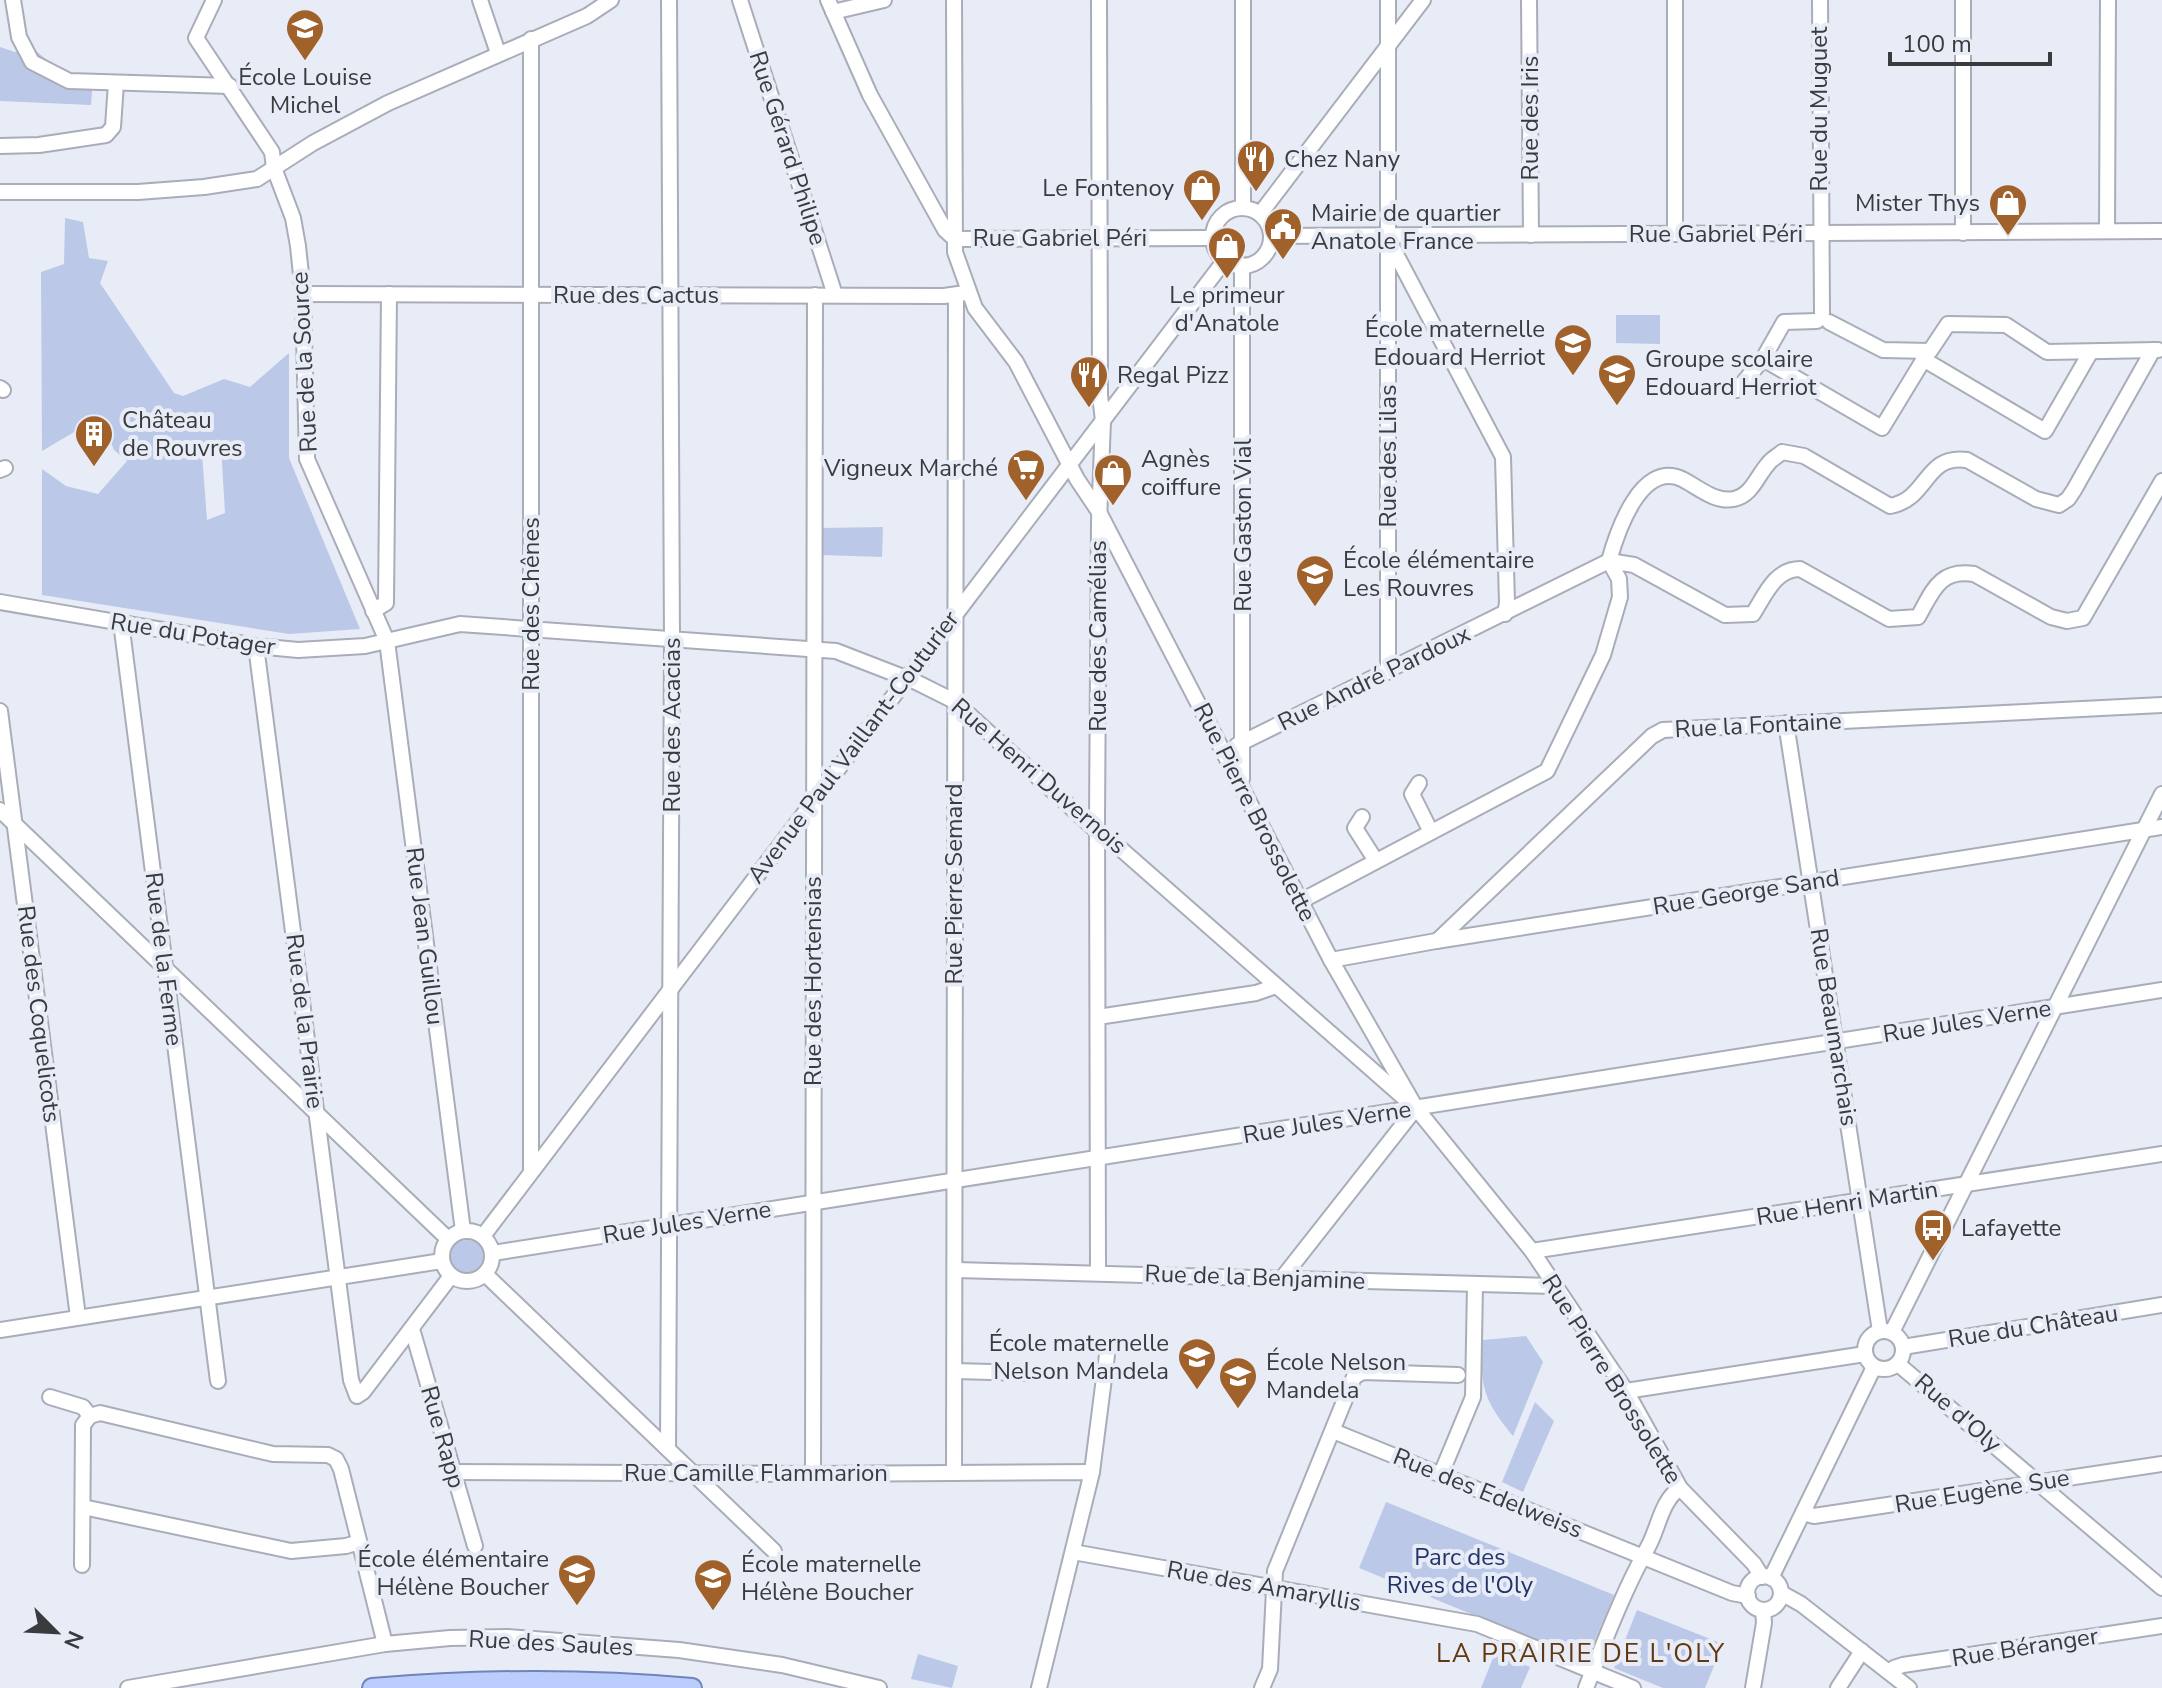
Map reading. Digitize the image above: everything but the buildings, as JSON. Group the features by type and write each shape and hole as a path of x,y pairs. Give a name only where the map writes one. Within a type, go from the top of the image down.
{"main road":[{"path":"372,1688 459,1681 550,1679 692,1688"}],"street":[{"path":"13,0 19,37 32,62 69,81 230,86"},
{"name":"Rue de la Source","path":"214,0 196,38 272,152 274,168 293,218 303,294 307,459 387,641"},
{"path":"480,0 498,53"},
{"path":"0,192 138,192 257,179 388,103 587,16 611,0"},
{"name":"Rue des Acacias","path":"668,1449 672,638 669,0"},
{"name":"Rue Gérard Philipe","path":"740,0 835,295"},
{"path":"830,6 884,0"},
{"path":"954,0 955,239"},
{"name":"Rue des Camélias","path":"1098,1273 1097,831 1099,512 1103,421 1100,395 1099,0"},
{"path":"1243,0 1243,208"},
{"name":"Rue des Lilas","path":"1388,0 1388,672"},
{"path":"1260,214 1423,0"},
{"name":"Rue des Iris","path":"1529,0 1531,235"},
{"path":"1675,0 1675,234"},
{"name":"Rue du Muguet","path":"1820,0 1819,234 1823,319"},
{"path":"1963,0 1963,233"},
{"path":"2107,231 2108,0"},
{"name":"Rue Pierre Brossolette","path":"830,6 870,95 945,230 955,239 962,294 1016,362 1077,479 1115,542 1331,960 1382,1051 1416,1108 1532,1251 1626,1391 1680,1488 1767,1577"},
{"name":"Rue des Chênes","path":"531,39 531,1170"},
{"path":"0,146 39,145 106,135 113,127 116,83"},
{"path":"1243,208 1260,214 1270,228 1271,236 1265,253 1259,260 1242,265 1225,260 1213,238 1218,220 1233,209 1243,208"},
{"name":"Rue Gabriel Péri","path":"1271,236 2162,231"},
{"path":"1387,236 1503,457 1505,614"},
{"name":"Rue Gabriel Péri","path":"955,239 1213,238"},
{"name":"Avenue Paul Vaillant-Couturier","path":"483,1236 1225,260"},
{"path":"1387,265 1395,263 1405,266"},
{"name":"Rue Gaston Vial","path":"1242,265 1242,784"},
{"name":"Rue des Cactus","path":"303,294 962,294"},
{"path":"373,611 386,603 389,294"},
{"name":"Rue Pierre Semard","path":"954,1473 954,701 962,294"},
{"name":"Rue des Hortensias","path":"813,1474 815,295"},
{"path":"1737,390 1763,359 1784,322 1823,319 1883,350 1927,355 2045,431 2090,353"},
{"path":"1763,359 1882,428 1948,324 2006,325 2047,352 2157,350"},
{"path":"1301,901 1547,771 1603,655 1620,597 1619,579 1609,561 1617,531 1655,478 1666,475 1680,478 1722,500 1736,499 1746,493 1768,463 1782,452 1804,456 1890,506 1903,504 1913,497 1934,468 1945,460 1956,458 1967,460 2046,503 2059,505 2074,490 2157,350"},
{"path":"1609,561 1634,565 1725,615 1753,614 1778,577 1800,569 1889,619 1918,617 1937,584 1944,577 1963,572 1974,574 2051,617 2075,621 2083,618 2097,596 2162,481"},
{"path":"1099,577 1103,547 1115,542"},
{"name":"Rue André Pardoux","path":"1225,751 1609,561"},
{"name":"Rue du Potager","path":"0,602 256,646 331,649 387,641"},
{"name":"Rue de la Ferme","path":"121,622 218,1381"},
{"name":"Rue Henri Duvernois","path":"387,641 460,624 813,648 836,651 907,678 954,701 1097,831 1416,1108"},
{"name":"Rue Jean Guillou","path":"387,641 463,1231"},
{"name":"Rue de la Prairie","path":"256,646 351,1380 357,1396 412,1329"},
{"name":"Rue la Fontaine","path":"1436,941 1652,736 1663,730 2162,705"},
{"name":"Rue des Coquelicots","path":"0,711 78,1317"},
{"name":"Rue Beaumarchais","path":"1786,723 1861,1201 1886,1332"},
{"path":"1419,783 1412,794 1431,832"},
{"path":"1886,1332 1966,1184 2162,794"},
{"path":"0,810 448,1239"},
{"path":"1362,817 1355,828 1376,861"},
{"name":"Rue George Sand","path":"1331,960 2162,827"},
{"path":"1098,1017 1256,993 1276,986"},
{"name":"Rue Jules Verne","path":"493,1253 2162,990"},
{"path":"1365,1064 1378,1062 1382,1051"},
{"path":"1283,1277 1416,1108"},
{"name":"Rue Henri Martin","path":"1532,1251 2162,1154"},
{"path":"463,1231 483,1236 493,1253 490,1268 472,1281 451,1276 442,1261 448,1239 463,1231"},
{"path":"0,1330 442,1261"},
{"name":"Rue de la Benjamine","path":"956,1270 1555,1286"},
{"path":"485,1274 774,1551"},
{"path":"412,1329 451,1276"},
{"path":"1441,1474 1473,1397 1475,1285"},
{"name":"Rue du Château","path":"1903,1347 2162,1305"},
{"name":"Rue Rapp","path":"412,1329 475,1546"},
{"path":"1886,1332 1898,1336 1903,1347 1898,1364 1887,1369 1874,1367 1865,1354 1870,1337 1886,1332"},
{"path":"1039,1688 1092,1472 1108,1347"},
{"path":"1626,1391 1865,1354"},
{"name":"Rue d'Oly","path":"1898,1364 2162,1588"},
{"path":"1781,1593 1773,1607 1763,1610 1753,1605 1748,1596 1751,1583 1767,1577 1803,1513 1874,1367"},
{"path":"955,1371 1026,1373"},
{"path":"1262,1688 1270,1669 1275,1571 1354,1377 1363,1372 1458,1375"},
{"path":"50,1397 83,1407 90,1416"},
{"path":"82,1565 83,1425 90,1416 100,1413 273,1454 328,1455 336,1459 341,1469 385,1644"},
{"name":"Rue des Edelweiss","path":"1333,1431 1732,1593 1748,1596"},
{"name":"Rue Eugène Sue","path":"1803,1513 1814,1516 2162,1464"},
{"name":"Rue Camille Flammarion","path":"453,1472 1092,1472"},
{"path":"1586,1688 1670,1495 1680,1488"},
{"path":"83,1507 291,1551 359,1542"},
{"name":"Rue des Amaryllis","path":"1073,1552 1477,1624 1633,1688"},
{"path":"1767,1577 1778,1584 1781,1593 1801,1604 1909,1688"},
{"path":"1753,1688 1764,1623 1763,1610"},
{"name":"Rue Béranger","path":"1890,1672 1903,1665 2162,1626"},
{"name":"Rue des Saules","path":"128,1688 385,1644 507,1637 679,1650 782,1665 879,1688"},
{"path":"1838,1688 1862,1651"}],"green space":[{"path":"0,47 15,52 36,51 59,70 93,79 91,105 0,101"},
{"path":"65,218 83,222 89,258 108,261 100,283 174,393 183,396 224,379 250,387 289,353 289,458 360,629 289,634 42,595 42,469 66,486 98,494 127,461 114,450 107,433 81,428 42,451 41,272 64,264","holes":["221,446 225,513 207,520 202,454"]},
{"path":"1616,315 1660,315 1660,344 1616,343"},
{"path":"883,527 882,557 822,555 822,528"},
{"path":"467,1240 479,1245 484,1257 479,1269 467,1274 455,1269 450,1257 455,1245"},
{"path":"1526,1336 1543,1362 1513,1436 1496,1413 1486,1392 1482,1369 1483,1340"},
{"path":"1535,1402 1554,1421 1523,1492 1502,1482"},
{"name":"Parc des Rives de l'Oly","path":"1386,1502 1614,1595 1586,1661 1359,1568"},
{"path":"1637,1610 1723,1644 1705,1688 1663,1688 1614,1668"},
{"path":"1495,1653 1530,1667 1521,1688 1481,1688"},
{"path":"918,1654 958,1666 952,1688 911,1679"}],"place":[{"name":"École Louise Michel","path":"305,62"},
{"name":"Chez Nany","path":"1256,193"},
{"name":"Le Fontenoy","path":"1202,222"},
{"name":"Mister Thys","path":"2008,237"},
{"name":"Mairie de quartier Anatole France","path":"1283,261"},
{"name":"Le primeur d'Anatole","path":"1227,280"},
{"name":"École maternelle Edouard Herriot","path":"1573,377"},
{"name":"Groupe scolaire Edouard Herriot","path":"1617,407"},
{"name":"Regal Pizz","path":"1089,409"},
{"name":"Château de Rouvres","path":"94,468"},
{"name":"Vigneux Marché","path":"1026,502"},
{"name":"Agnès coiffure","path":"1113,507"},
{"name":"École élémentaire Les Rouvres","path":"1315,608"},
{"name":"Lafayette","path":"1933,1262"},
{"name":"École maternelle Nelson Mandela","path":"1197,1391"},
{"name":"École Nelson Mandela","path":"1238,1410"},
{"name":"École élémentaire Hélène Boucher","path":"577,1607"},
{"name":"École maternelle Hélène Boucher","path":"713,1612"}],"district":[{"name":"LA PRAIRIE DE L'OLY","path":"1581,1653"}]}
